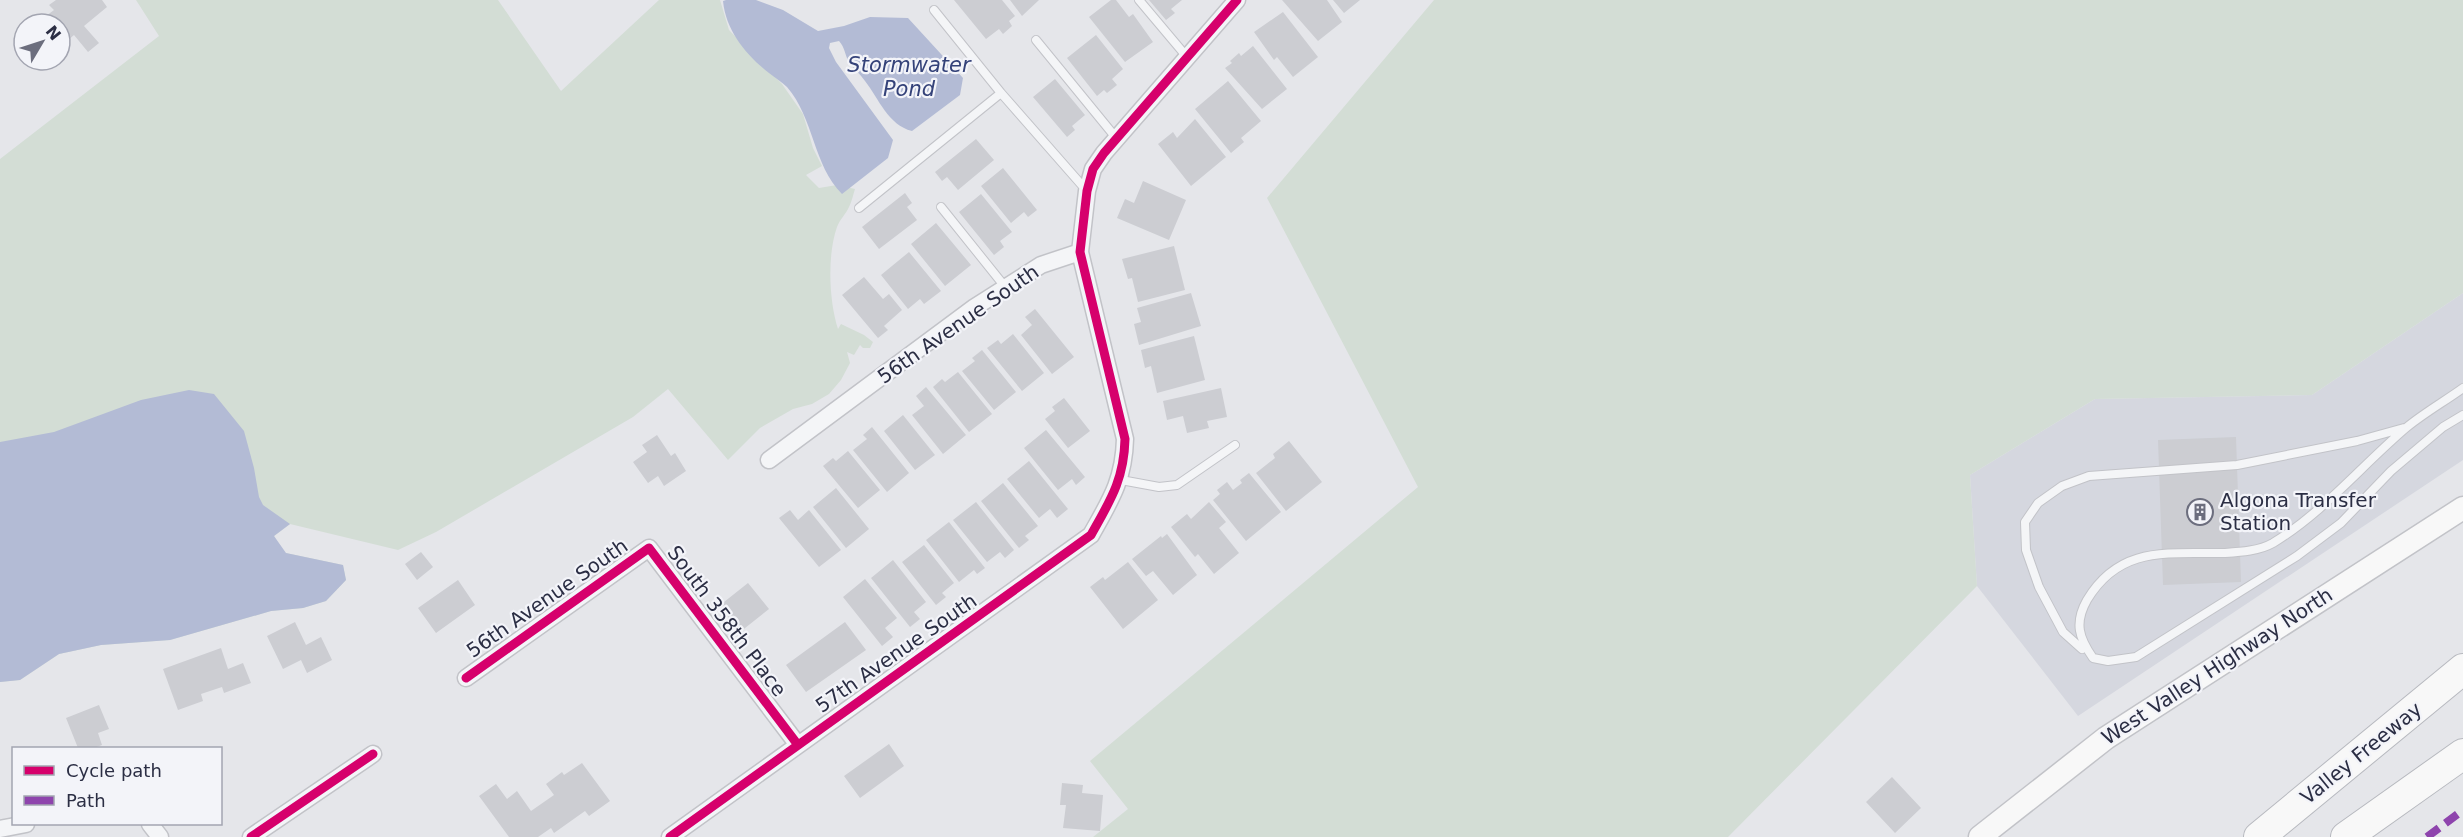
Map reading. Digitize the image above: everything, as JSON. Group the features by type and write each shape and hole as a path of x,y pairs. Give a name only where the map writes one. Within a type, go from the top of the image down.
{"highway":[{"name":"Valley Freeway","path":"2259,837 2463,669"},
{"path":"2346,837 2463,754"}],"main road":[{"name":"West Valley Highway North","path":"1980,837 2106,738 2463,508"}],"street":[{"path":"1080,252 1087,191 1094,169 1117,139 1237,0"},
{"name":"56th Avenue South","path":"769,460 975,308 1041,265 1080,252"},
{"name":"57th Avenue South","path":"670,837 1091,535 1120,480 1125,460 1125,439 1080,252"},
{"name":"56th Avenue South","path":"466,678 649,548"},
{"name":"South 358th Place","path":"649,548 798,745"},
{"path":"251,837 372,754"},
{"path":"0,829 21,825"},
{"path":"151,825 160,837"}],"lane":[{"path":"1139,0 1187,57"},
{"path":"934,10 1001,93 1087,191"},
{"path":"1036,40 1117,139"},
{"path":"859,208 1001,93"},
{"path":"941,207 1006,288"},
{"path":"2093,658 2081,642 2079,622 2083,607 2099,581 2121,564 2137,558 2162,554 2240,552 2272,544 2336,495 2407,427 2463,388"},
{"path":"2407,427 2357,441 2237,465 2090,476 2062,486 2038,503 2025,522 2026,549 2039,587 2063,632 2093,658 2108,662 2136,657 2297,556 2340,523 2391,471 2443,427 2463,415"},
{"path":"2443,427 2463,421"},
{"path":"1120,480 1159,487 1177,485 1235,445"}],"shaded area":[{"path":"136,0 498,0 561,91 659,0 720,0 729,30 782,84 803,114 813,148 822,166 806,175 819,188 837,185 855,189 850,205 838,224 834,238 830,278 833,305 838,329 841,324 873,342 870,348 863,348 860,345 854,355 847,352 850,363 841,380 829,394 812,404 793,409 760,428 728,460 668,389 633,417 436,532 398,550 290,524 274,536 281,552 343,565 346,580 326,601 303,608 271,611 170,640 101,645 59,654 20,680 0,682 0,159 159,36"},
{"path":"1434,0 2463,0 2463,293 2312,395 2095,399 1970,475 1977,586 1728,837 1093,837 1128,809 1090,761 1418,487 1267,198"},
{"path":"2463,293 2463,460 2078,716 1977,586 1970,475 2095,399 2312,395"}],"water":[{"name":"Stormwater Pond","path":"756,0 783,10 818,31 844,26 870,17 908,18 963,78 960,95 912,131 904,128 890,117 849,62 839,41 830,43 829,48 836,62 893,140 888,158 842,194 825,169 796,99 787,87 769,73 738,42 725,12 723,1"},
{"path":"189,390 214,394 244,431 259,497 263,505 290,524 274,536 286,553 343,565 346,580 326,601 303,608 271,611 170,640 101,645 59,654 20,680 0,682 0,442 54,432 141,400"}],"building":[{"path":"56,0 102,0 107,7 84,26 99,43 88,52 74,35 72,37 72,12 51,12 54,10 49,5"},
{"path":"954,0 1002,0 1015,16 1009,21 1012,26 1003,34 999,29 986,39"},
{"path":"1010,0 1039,0 1022,16"},
{"path":"1111,0 1116,0 1129,17 1133,14 1153,42 1125,62 1089,17"},
{"path":"1149,0 1182,0 1171,9 1175,13 1166,20"},
{"path":"1282,0 1327,0 1342,22 1318,41"},
{"path":"1333,0 1360,0 1344,13"},
{"path":"1283,12 1318,57 1293,77 1277,57 1274,60 1254,32"},
{"path":"1096,35 1123,69 1112,79 1117,85 1107,93 1104,90 1097,96 1067,58"},
{"path":"1253,46 1287,89 1262,109 1225,68 1239,53 1241,56"},
{"path":"1055,79 1085,115 1072,126 1075,130 1067,137 1033,97"},
{"path":"1228,81 1261,121 1241,138 1244,142 1231,153 1195,109"},
{"path":"1195,119 1226,157 1191,186 1158,144 1173,132 1177,138"},
{"path":"976,139 994,160 958,190 947,177 942,181 935,172"},
{"path":"1003,168 1037,210 1028,217 1024,212 1011,223 981,186"},
{"path":"1143,181 1186,200 1169,240 1117,218 1125,199 1134,203"},
{"path":"905,193 912,203 907,207 917,220 879,249 862,227"},
{"path":"981,194 1012,232 1000,241 1004,247 994,255 959,212"},
{"path":"936,223 971,265 945,286 911,244"},
{"path":"1174,246 1185,290 1138,302 1132,278 1128,279 1122,259"},
{"path":"909,252 941,291 924,304 920,299 908,309 881,275"},
{"path":"864,277 883,299 889,294 902,310 884,326 888,330 878,338 842,295"},
{"path":"1191,293 1201,326 1139,345 1134,324 1141,322 1137,308"},
{"path":"1035,309 1074,357 1052,374 1021,335 1032,325 1025,317"},
{"path":"1013,334 1044,373 1022,391 987,348 998,340 1001,344"},
{"path":"1194,336 1205,380 1157,393 1151,366 1145,368 1141,350"},
{"path":"982,350 1016,392 994,410 962,371 975,361 972,358"},
{"path":"958,372 992,414 969,432 933,387 942,379 945,382"},
{"path":"926,387 966,435 943,454 912,415 924,406 916,396"},
{"path":"1221,388 1227,417 1207,421 1209,428 1187,433 1183,416 1167,420 1163,401"},
{"path":"1064,398 1090,431 1068,448 1045,419 1055,411 1052,407"},
{"path":"903,415 935,455 915,470 884,431"},
{"path":"872,427 909,473 887,492 853,450 867,439 863,435"},
{"path":"1046,430 1085,477 1076,485 1072,479 1058,490 1024,448"},
{"path":"657,435 671,456 675,453 686,471 664,486 658,476 648,483 633,462 647,452 642,445"},
{"name":"Algona Transfer Station","path":"2236,437 2241,582 2163,585 2158,440"},
{"path":"1289,441 1322,482 1286,511 1256,473 1275,458 1273,454"},
{"path":"848,451 880,490 858,508 823,466 833,458 836,461"},
{"path":"1029,461 1068,509 1057,518 1050,509 1039,518 1007,479"},
{"path":"1249,473 1281,512 1246,541 1213,500 1220,494 1217,490 1227,482 1233,490"},
{"path":"1003,483 1038,526 1025,536 1029,540 1019,548 981,501"},
{"path":"836,488 869,529 846,548 813,507"},
{"path":"976,502 1014,550 1005,558 1000,552 987,562 953,520"},
{"path":"1209,502 1226,522 1219,528 1239,553 1214,574 1198,554 1195,557 1171,527 1187,514 1191,519"},
{"path":"790,510 798,520 809,510 841,550 819,567 779,518"},
{"path":"949,522 985,568 977,574 974,570 959,582 926,540"},
{"path":"1167,534 1197,575 1173,595 1153,571 1146,576 1132,559 1161,536 1162,538"},
{"path":"924,545 954,583 942,593 946,597 936,605 902,562"},
{"path":"421,552 433,567 417,580 405,564"},
{"path":"893,560 926,602 914,612 920,619 910,627 871,578"},
{"path":"1128,562 1158,600 1123,629 1090,587 1103,577 1105,580"},
{"path":"865,579 897,618 885,628 893,637 882,646 843,597"},
{"path":"458,580 475,605 436,633 418,608"},
{"path":"748,583 769,609 740,632 719,606"},
{"path":"295,622 306,645 321,637 332,660 307,673 301,660 283,669 267,636"},
{"path":"845,622 866,650 806,692 786,665"},
{"path":"221,648 228,669 243,663 251,683 224,693 222,687 201,694 203,701 178,710 163,669"},
{"path":"99,705 109,729 98,733 102,745 78,747 66,718"},
{"path":"889,744 904,766 860,798 844,776"},
{"path":"582,763 610,801 589,816 585,811 554,833 551,828 538,837 509,837 479,796 496,784 507,799 517,791 531,811 554,795 546,784 562,772 564,775"},
{"path":"1892,777 1921,808 1895,833 1866,802"},
{"path":"1062,783 1083,785 1082,793 1103,795 1100,831 1063,828 1066,805 1060,805"}],"marked path":[{"path":"2427,837 2463,810"}],"cycle path":[{"path":"670,837 1091,535 1115,490 1122,467 1125,439 1080,252 1087,191 1093,169 1104,153 1237,0"},
{"path":"466,678 649,548 798,745"},
{"path":"251,837 373,754"}],"place":[{"name":"Algona Transfer Station","path":"2200,512"}]}
